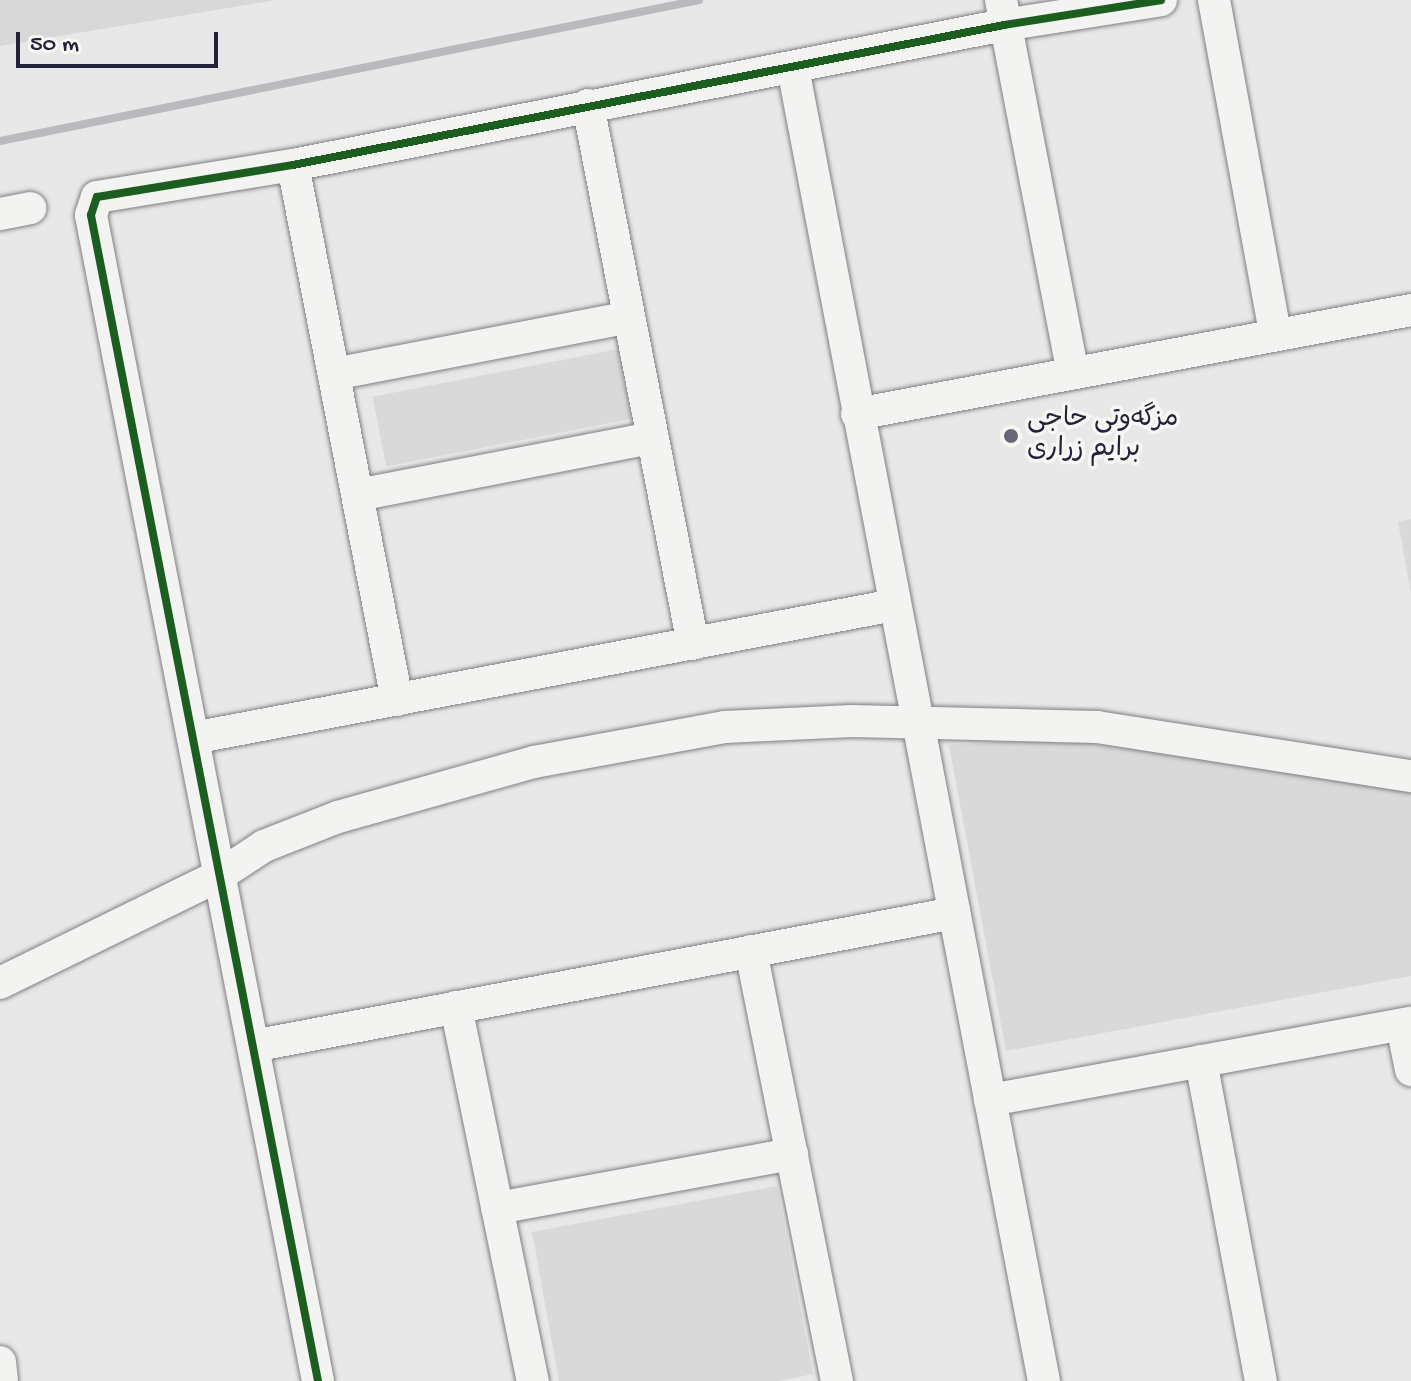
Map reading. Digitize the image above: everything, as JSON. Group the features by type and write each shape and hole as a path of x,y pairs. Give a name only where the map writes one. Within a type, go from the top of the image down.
{"street":[{"path":"318,1381 91,215 97,197 293,165 588,105 793,68 1002,12 1161,0"},
{"path":"1214,0 1275,334"},
{"path":"1002,12 1073,373"},
{"path":"793,68 1044,1381"},
{"path":"588,105 693,644"},
{"path":"293,165 397,700"},
{"path":"857,414 1411,310"},
{"path":"334,374 629,317"},
{"path":"358,495 652,438"},
{"path":"193,738 894,605"},
{"path":"0,983 220,875 264,846 338,817 448,782 548,759 725,727 917,722 1097,727 1411,776"},
{"path":"253,1046 954,913"},
{"path":"751,951 837,1381"},
{"path":"456,1007 533,1381"},
{"path":"990,1100 1407,1024 1411,1070"},
{"path":"1201,1061 1261,1381"},
{"path":"497,1208 792,1154"},
{"path":"0,1362 2,1381"}],"shaded area":[{"path":"0,0 276,0 0,46"},
{"path":"618,349 632,419 386,466 373,397"},
{"path":"1411,519 1411,593 1398,522"},
{"path":"1057,739 1411,787 1411,976 1006,1051 949,745"},
{"path":"777,1186 813,1374 778,1381 559,1381 532,1232"}],"waterway":[{"path":"0,141 699,0"}],"cycle path":[{"path":"318,1381 91,215 97,197 293,165 1004,25 1161,0"}],"place":[{"name":"مزگەوتی حاجی برایم زراری","path":"1011,436"}]}
